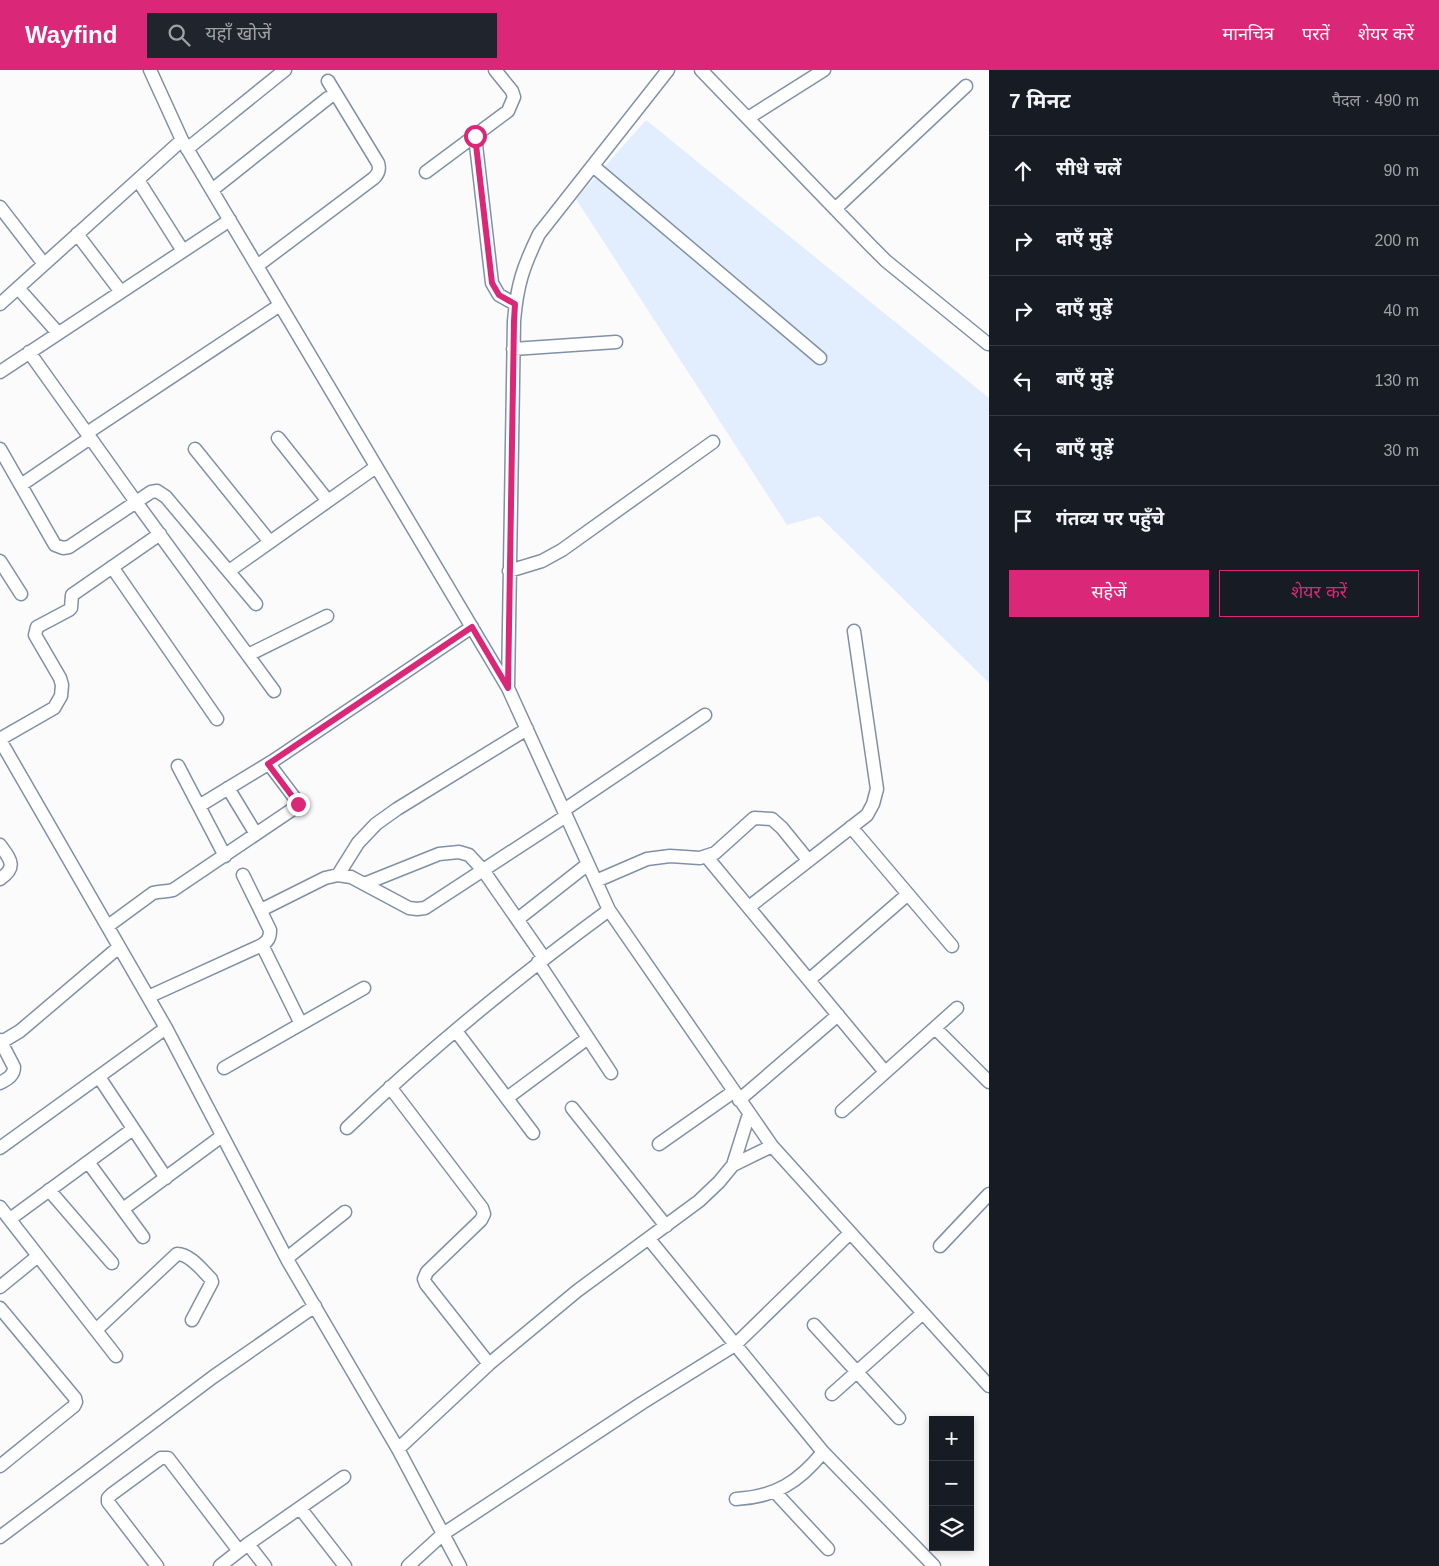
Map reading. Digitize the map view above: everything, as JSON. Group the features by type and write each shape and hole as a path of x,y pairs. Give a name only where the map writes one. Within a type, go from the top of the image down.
{"street":[{"path":"150,70 185,144 508,688 609,910 772,1146 989,1386"},
{"path":"0,304 138,180 286,70"},
{"path":"426,172 508,111 514,97 512,90 495,70"},
{"path":"508,688 513,349 516,293 525,264 539,234 668,70"},
{"path":"701,70 886,261 988,344"},
{"path":"748,118 824,70"},
{"path":"257,266 374,178 380,168 328,81"},
{"path":"835,209 966,86"},
{"path":"212,190 328,98"},
{"path":"475,136 492,283 499,295 515,304"},
{"path":"592,166 820,358"},
{"path":"138,180 183,251"},
{"path":"0,207 44,264"},
{"path":"0,372 230,220"},
{"path":"77,234 121,292"},
{"path":"18,288 58,333"},
{"path":"21,485 280,305"},
{"path":"513,349 616,342"},
{"path":"29,352 274,691"},
{"path":"278,438 328,500"},
{"path":"510,571 542,561 562,550 713,442"},
{"path":"0,448 55,545 59,548 69,547 151,492 157,491 162,493 256,604"},
{"path":"195,449 270,542"},
{"path":"229,571 376,467"},
{"path":"160,534 72,595 72,608 70,610 35,629 34,635 60,678 62,685 61,696 54,708 0,740 166,1028 287,1258 398,1449 460,1566"},
{"path":"0,561 21,594"},
{"path":"112,567 217,719"},
{"path":"248,655 327,616"},
{"path":"199,806 268,764 472,627"},
{"path":"749,907 867,815 873,804 877,789 854,631"},
{"path":"261,910 325,878 338,875 351,877 409,908 424,908 483,870 705,715"},
{"path":"338,875 358,843 376,824 526,729"},
{"path":"108,926 153,893 174,890 296,807 298,804 268,764"},
{"path":"178,766 225,856"},
{"path":"228,788 256,834"},
{"path":"596,881 647,859 670,856 700,858 715,854 754,818 772,819 782,828 808,860"},
{"path":"851,827 952,946"},
{"path":"0,845 11,861 11,867 7,874 0,879"},
{"path":"364,884 439,854 459,852 469,855 483,870 518,919 588,1038 611,1073"},
{"path":"706,856 885,1072"},
{"path":"518,919 588,864"},
{"path":"148,996 268,941 270,930 243,875"},
{"path":"809,980 908,894"},
{"path":"347,1128 390,1087 541,960 609,910"},
{"path":"262,945 301,1024"},
{"path":"0,1083 14,1072 14,1067 1,1042 20,1031 120,947"},
{"path":"224,1068 364,988"},
{"path":"842,1111 957,1008"},
{"path":"659,1144 736,1096 838,1015"},
{"path":"0,1148 166,1028"},
{"path":"935,1028 989,1082"},
{"path":"456,1031 533,1133"},
{"path":"507,1098 588,1038"},
{"path":"99,1077 166,1178"},
{"path":"390,1087 482,1208 484,1214 481,1220 427,1272 424,1279 489,1364"},
{"path":"572,1108 666,1226"},
{"path":"398,1449 489,1364 577,1291 699,1201 719,1182 733,1165 749,1114"},
{"path":"10,1219 134,1129"},
{"path":"123,1210 222,1136"},
{"path":"733,1165 772,1146"},
{"path":"88,1162 143,1237"},
{"path":"49,1190 112,1263"},
{"path":"940,1246 989,1194"},
{"path":"0,1207 116,1356"},
{"path":"287,1258 345,1212"},
{"path":"408,1566 443,1534 642,1403 735,1345 850,1233"},
{"path":"649,1239 823,1452 934,1566"},
{"path":"96,1330 177,1254 188,1257 212,1282 192,1320"},
{"path":"0,1286 38,1256"},
{"path":"0,1537 197,1388 314,1306"},
{"path":"0,1308 75,1398 76,1402 74,1406 0,1466"},
{"path":"832,1394 923,1313"},
{"path":"814,1325 899,1418"},
{"path":"736,1499 774,1492 794,1482 810,1468 823,1452"},
{"path":"157,1566 108,1502 108,1498 164,1457 171,1462 243,1547 265,1566"},
{"path":"220,1566 243,1547 344,1477"},
{"path":"774,1492 828,1549"},
{"path":"300,1508 345,1566"}],"shaded area":[{"path":"646,120 989,398 989,683 819,516 787,525 576,199"}],"route":[{"path":"298,804 268,764 472,627 508,688 515,304 499,295 492,283 475,136"}]}
